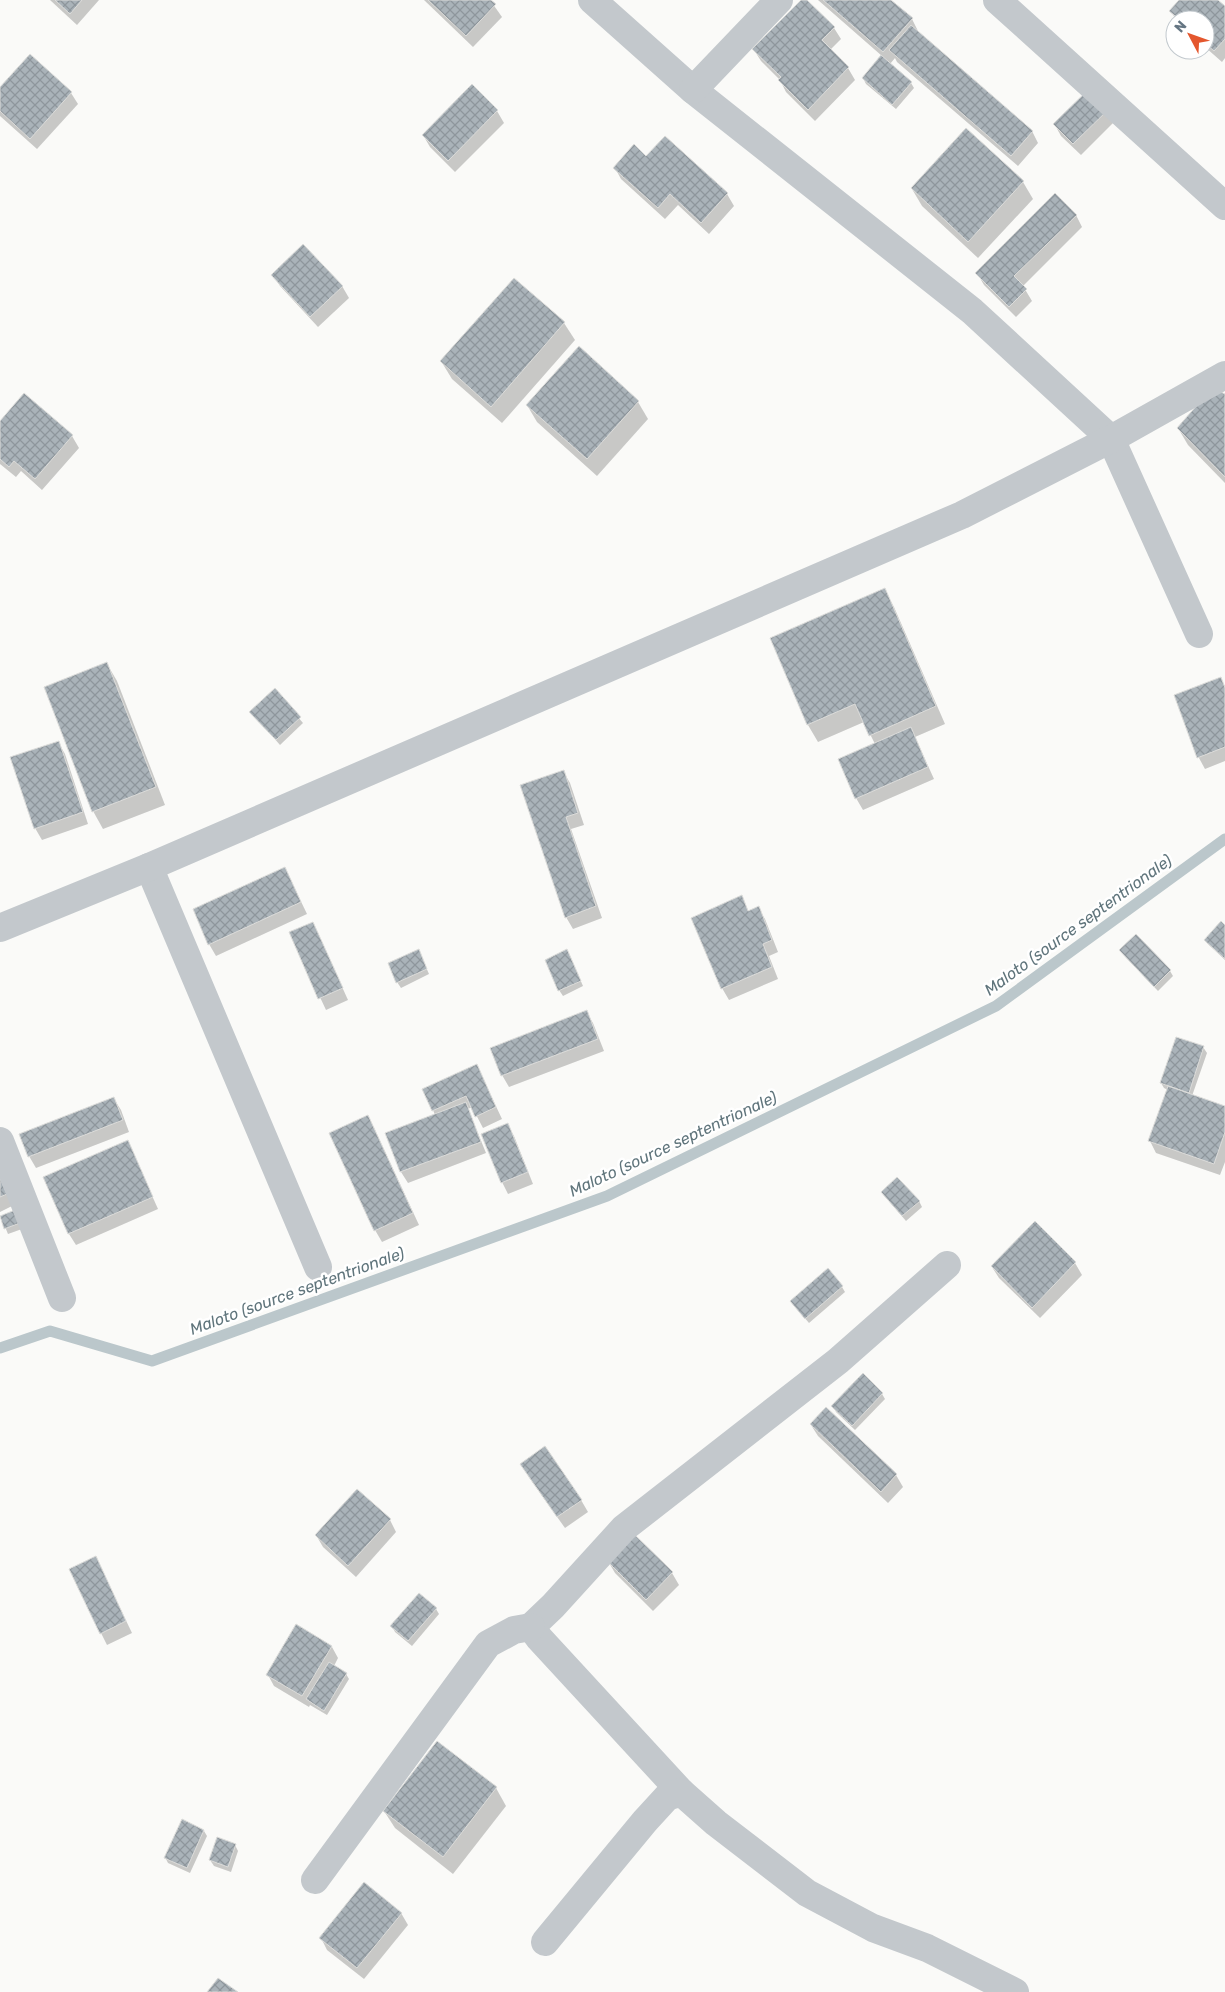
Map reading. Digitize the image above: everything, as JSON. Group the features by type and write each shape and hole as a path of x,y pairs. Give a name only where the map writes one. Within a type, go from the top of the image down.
{"street":[{"path":"592,0 693,90 972,311 1111,439 1199,634"},
{"path":"693,90 779,0"},
{"path":"996,0 1225,206"},
{"path":"0,928 149,867 962,515 1111,439 1225,375"},
{"path":"149,867 318,1266"},
{"path":"0,1141 62,1298"},
{"path":"315,1880 488,1644 514,1630 531,1627 553,1606 624,1528 838,1361 947,1265"},
{"path":"531,1627 681,1792 716,1822 807,1893 873,1928 927,1948 1015,1992"},
{"path":"545,1942 645,1821 668,1797 681,1792"}],"building":[{"path":"55,0 82,0 70,14"},
{"path":"428,0 491,0 496,4 466,36"},
{"path":"801,0 807,0 835,27 822,40 849,67 808,110 778,80 781,77 752,49"},
{"path":"823,0 891,0 913,18 883,52"},
{"path":"1179,0 1218,0 1225,6 1225,39 1215,50 1215,10 1170,10"},
{"path":"911,25 1033,131 1011,156 889,50"},
{"path":"30,54 72,92 30,139 0,111 0,87"},
{"path":"881,55 912,82 892,105 862,78"},
{"path":"472,84 498,110 448,161 422,135"},
{"path":"1091,87 1111,107 1073,144 1053,124"},
{"path":"966,128 1024,181 968,242 911,188"},
{"path":"665,136 728,193 701,223 670,194 658,208 613,168 634,144 646,156"},
{"path":"1055,193 1077,215 1014,276 1027,289 1009,307 975,273"},
{"path":"303,244 343,286 310,317 271,275"},
{"path":"514,278 565,322 491,407 440,361"},
{"path":"579,346 639,401 587,459 526,405"},
{"path":"1212,388 1225,394 1225,477 1177,428"},
{"path":"24,393 73,435 35,479 14,461 9,467 0,459 0,421"},
{"path":"885,588 936,706 869,736 855,704 807,725 770,638"},
{"path":"107,662 156,787 92,812 44,687"},
{"path":"1221,677 1225,688 1225,747 1197,758 1174,695"},
{"path":"275,688 301,717 276,740 249,712"},
{"path":"911,727 928,767 855,799 838,759"},
{"path":"59,741 83,812 34,829 10,757"},
{"path":"564,770 578,813 566,817 596,906 565,918 520,785"},
{"path":"285,867 301,902 208,945 193,909"},
{"path":"742,895 748,911 759,906 772,940 763,944 772,967 721,989 691,918"},
{"path":"1221,921 1225,925 1225,959 1204,940"},
{"path":"313,922 343,988 318,999 289,932"},
{"path":"1136,934 1171,970 1154,987 1119,950"},
{"path":"419,949 427,969 396,983 388,963"},
{"path":"567,949 581,981 558,991 545,960"},
{"path":"587,1010 598,1039 501,1076 490,1048"},
{"path":"1176,1037 1204,1046 1189,1093 1160,1083"},
{"path":"477,1064 496,1107 475,1117 466,1096 432,1111 422,1089"},
{"path":"1168,1086 1225,1106 1225,1132 1214,1164 1148,1141"},
{"path":"114,1097 123,1120 28,1157 19,1134"},
{"path":"466,1102 481,1142 400,1172 385,1133"},
{"path":"368,1115 413,1213 374,1231 329,1133"},
{"path":"508,1123 528,1172 501,1183 481,1134"},
{"path":"128,1140 153,1197 68,1234 43,1177"},
{"path":"897,1177 920,1201 902,1216 881,1192"},
{"path":"0,1178 7,1194 0,1197"},
{"path":"15,1210 20,1223 4,1229 0,1216"},
{"path":"1035,1221 1076,1262 1032,1308 991,1266"},
{"path":"828,1268 843,1286 805,1319 790,1301"},
{"path":"863,1373 883,1393 852,1426 831,1406"},
{"path":"826,1407 897,1474 881,1492 810,1424"},
{"path":"545,1446 582,1500 557,1517 520,1464"},
{"path":"357,1489 391,1519 348,1566 315,1535"},
{"path":"634,1534 673,1572 646,1600 607,1561"},
{"path":"96,1556 126,1621 100,1634 69,1569"},
{"path":"419,1593 437,1608 408,1641 390,1626"},
{"path":"296,1624 332,1646 302,1696 266,1675"},
{"path":"329,1662 347,1673 324,1711 306,1699"},
{"path":"437,1741 497,1787 443,1857 383,1811"},
{"path":"182,1819 204,1830 187,1868 164,1858"},
{"path":"217,1837 236,1844 228,1867 209,1860"},
{"path":"364,1882 402,1913 357,1968 319,1938"},
{"path":"218,1978 238,1992 207,1992"}],"waterway":[{"name":"Maloto (source septentrionale)","path":"0,1348 50,1331 152,1361 607,1196 996,1006 1225,839"}]}
